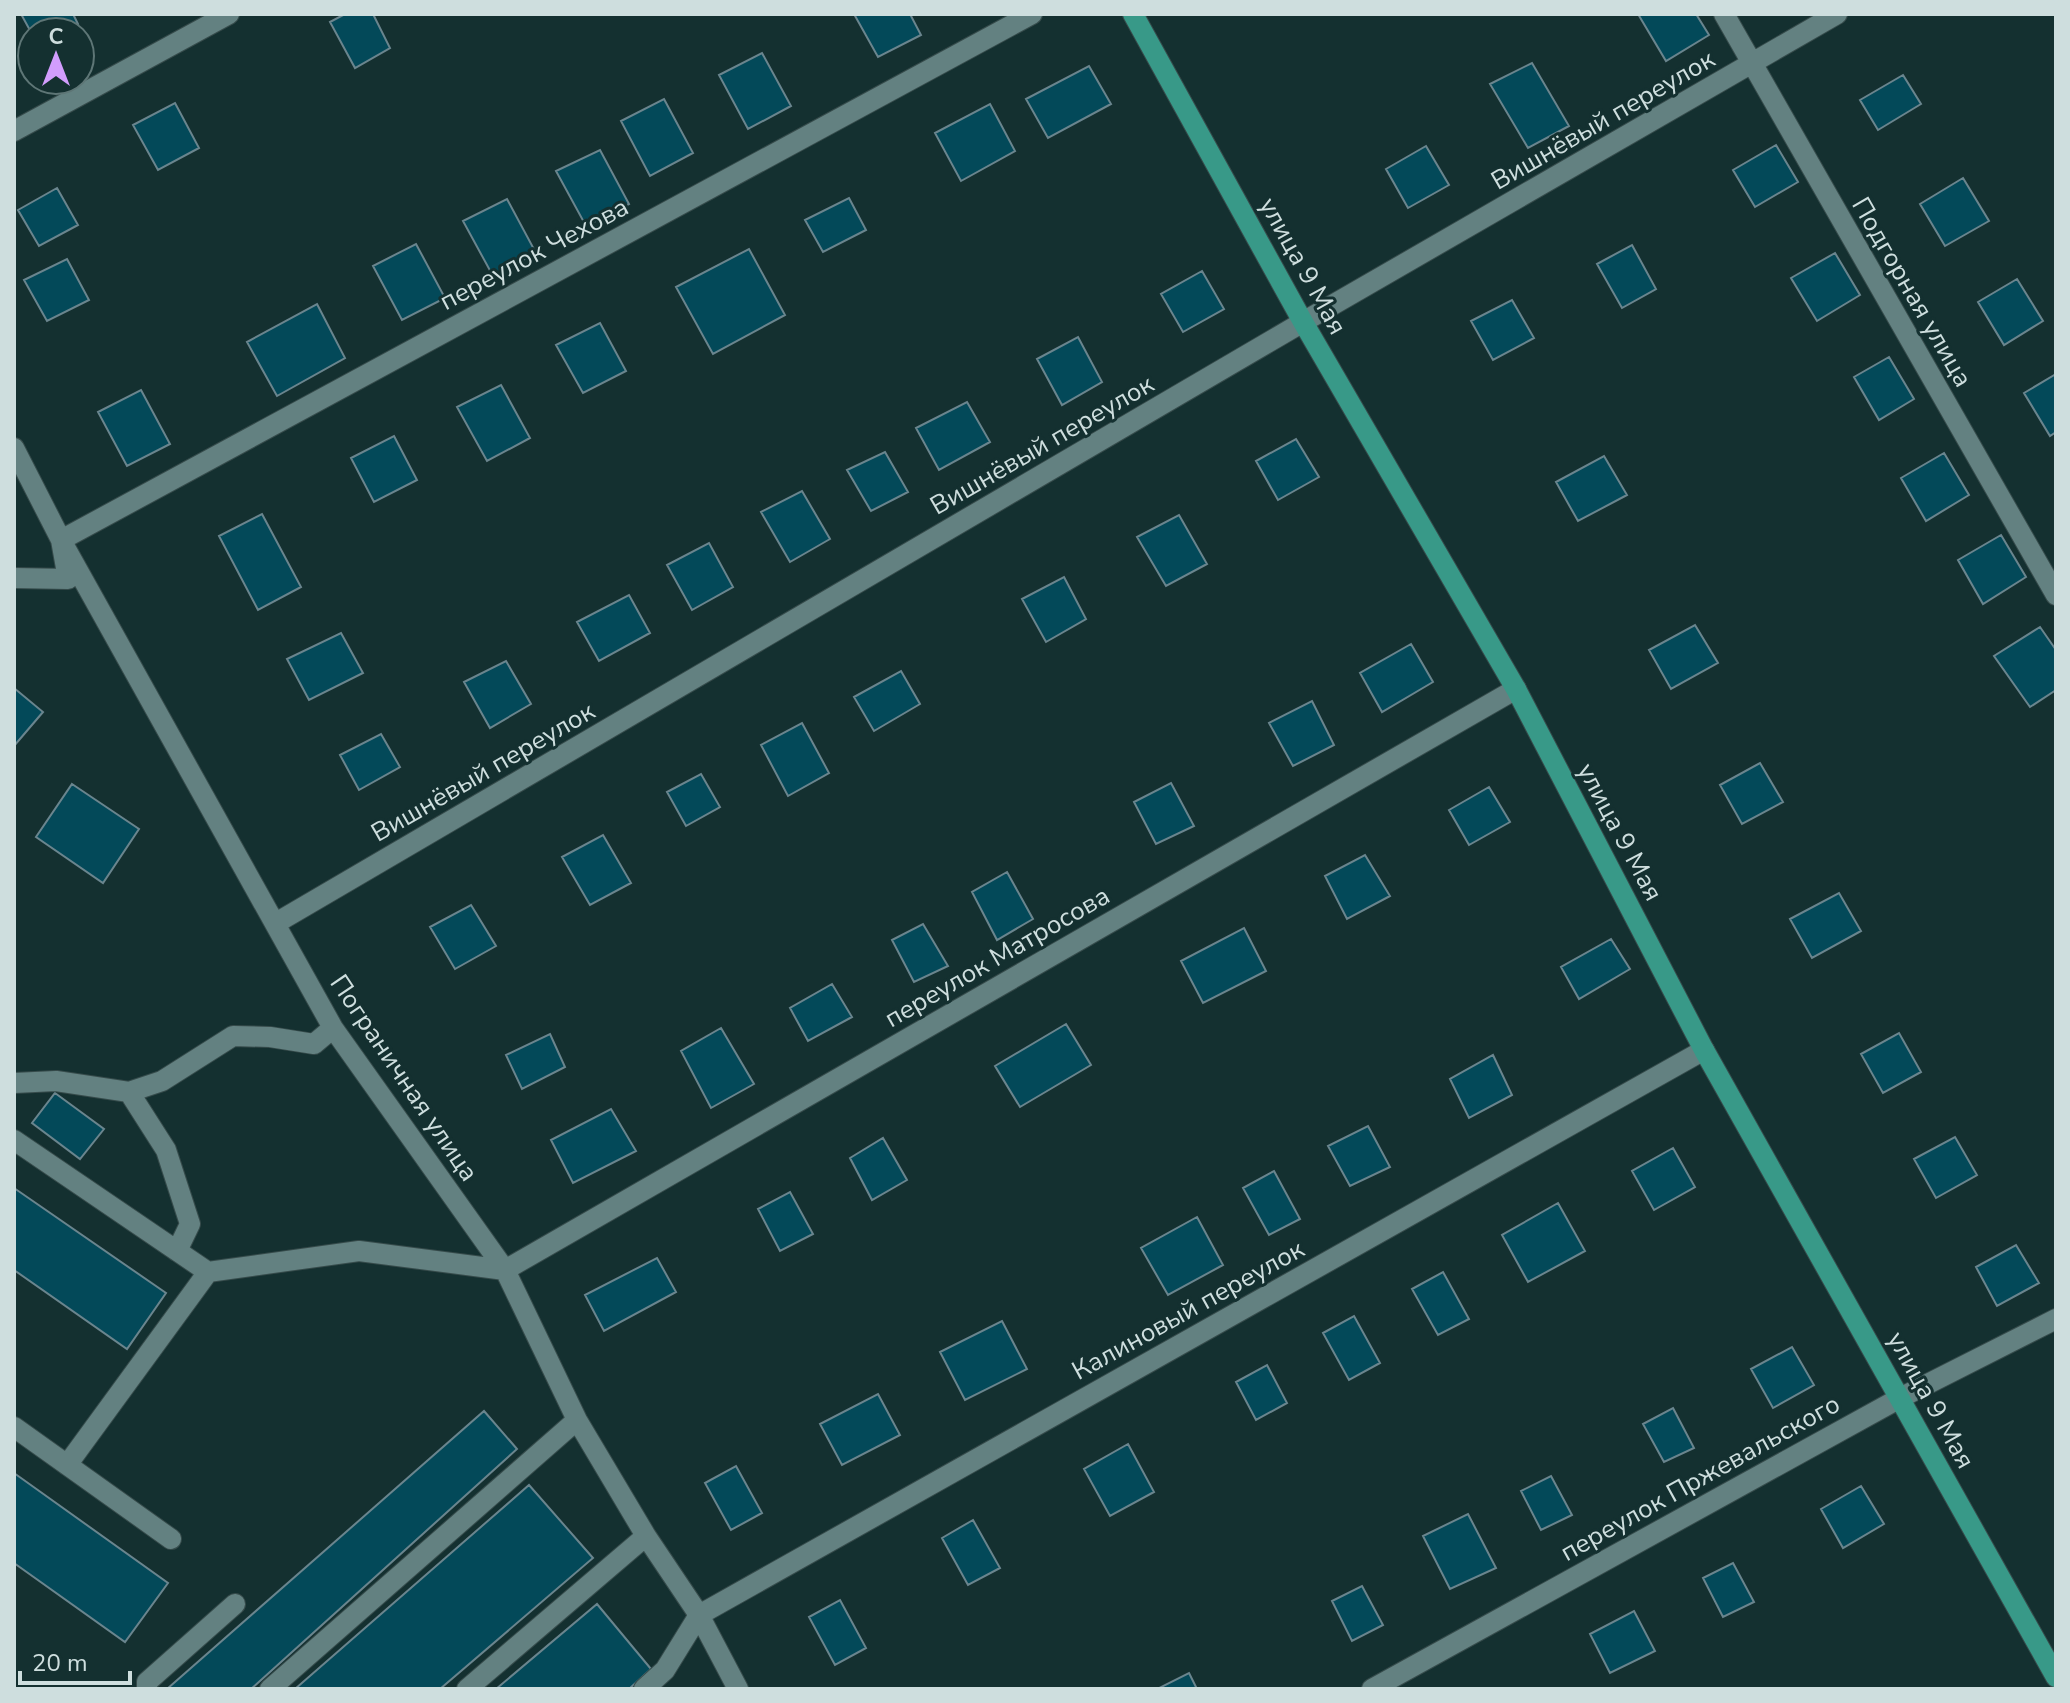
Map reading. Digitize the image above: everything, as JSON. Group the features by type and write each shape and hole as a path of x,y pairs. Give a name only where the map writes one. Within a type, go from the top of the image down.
{"main road":[{"name":"улица 9 Мая","path":"1133,14 1303,322 1516,689 1704,1050 2056,1677"}],"street":[{"path":"14,131 229,14"},
{"name":"переулок Чехова","path":"61,540 1032,14"},
{"name":"Подгорная улица","path":"1724,14 2056,595"},
{"name":"Вишнёвый переулок","path":"276,923 1303,322 1837,14"},
{"name":"Пограничная улица","path":"14,448 61,540 333,1028 505,1270 577,1420 646,1536 699,1615 738,1689"},
{"path":"14,578 68,579 61,540"},
{"name":"переулок Матросова","path":"505,1270 1516,689"},
{"path":"14,1083 56,1081 129,1092 162,1081 233,1036 270,1037 314,1044 333,1028"},
{"name":"Калиновый переулок","path":"699,1615 1704,1050"},
{"path":"129,1092 166,1150 190,1224 177,1251"},
{"path":"14,1140 208,1272 359,1251 505,1270"},
{"path":"67,1465 208,1272"},
{"name":"переулок Пржевальского","path":"1372,1689 1900,1398 2056,1319"},
{"path":"270,1689 577,1420"},
{"path":"14,1427 171,1539"},
{"path":"467,1689 646,1536"},
{"path":"147,1689 147,1682 235,1604"},
{"path":"644,1689 665,1670 699,1615"}],"building":[{"path":"21,14 74,16 22,16"},
{"path":"345,14 373,14 390,48 355,68 330,22"},
{"path":"854,14 910,14 921,35 878,57"},
{"path":"1638,14 1696,14 1709,35 1666,61"},
{"path":"762,53 791,106 748,129 719,75"},
{"path":"1532,63 1569,126 1528,148 1490,84"},
{"path":"1089,66 1111,104 1048,138 1026,99"},
{"path":"1903,75 1921,104 1878,130 1860,100"},
{"path":"664,99 693,153 650,176 621,121"},
{"path":"175,103 199,148 158,170 133,125"},
{"path":"990,104 1015,151 961,181 935,133"},
{"path":"1776,145 1798,182 1755,207 1733,170"},
{"path":"1426,146 1449,185 1408,208 1386,169"},
{"path":"600,150 629,204 586,226 556,171"},
{"path":"1963,178 1989,221 1945,246 1920,204"},
{"path":"57,188 78,225 39,246 18,210"},
{"path":"849,198 866,230 823,252 805,220"},
{"path":"507,199 536,253 493,276 463,221"},
{"path":"416,244 445,298 402,320 373,266"},
{"path":"1632,245 1656,289 1622,308 1597,264"},
{"path":"749,249 785,315 713,354 676,287"},
{"path":"1835,253 1860,295 1817,321 1791,278"},
{"path":"67,259 89,300 47,321 24,280"},
{"path":"1202,271 1224,309 1183,332 1161,294"},
{"path":"2017,279 2043,321 2004,345 1978,302"},
{"path":"1512,300 1534,338 1493,360 1471,321"},
{"path":"317,304 345,358 277,396 247,342"},
{"path":"600,323 626,371 583,393 556,345"},
{"path":"1078,337 1102,382 1062,405 1037,359"},
{"path":"1889,357 1914,399 1879,420 1854,377"},
{"path":"2056,374 2056,432 2050,436 2024,393"},
{"path":"501,385 530,438 487,461 457,407"},
{"path":"141,390 170,444 127,466 98,412"},
{"path":"967,402 990,442 939,470 916,428"},
{"path":"394,436 417,480 374,502 351,458"},
{"path":"1296,439 1319,477 1278,500 1256,461"},
{"path":"885,452 908,492 871,511 847,470"},
{"path":"1944,453 1969,495 1926,521 1901,478"},
{"path":"1604,456 1627,495 1578,521 1556,482"},
{"path":"802,491 830,539 790,562 761,512"},
{"path":"262,514 301,587 258,610 219,536"},
{"path":"1179,515 1207,564 1166,586 1137,537"},
{"path":"2001,535 2026,577 1983,604 1958,560"},
{"path":"709,543 733,587 692,610 667,565"},
{"path":"1064,577 1086,619 1046,642 1022,599"},
{"path":"629,595 650,633 599,661 577,622"},
{"path":"1695,625 1718,663 1671,689 1649,650"},
{"path":"2040,627 2056,650 2056,690 2030,707 1994,656"},
{"path":"341,633 363,673 309,700 287,659"},
{"path":"1411,644 1433,682 1382,712 1360,673"},
{"path":"506,661 531,704 490,728 464,682"},
{"path":"901,671 920,704 874,731 854,697"},
{"path":"14,688 43,712 14,746"},
{"path":"1312,701 1334,745 1293,766 1269,723"},
{"path":"802,723 829,773 788,796 761,745"},
{"path":"381,734 400,767 359,790 340,755"},
{"path":"1760,763 1783,802 1742,824 1720,785"},
{"path":"701,774 720,807 686,826 667,792"},
{"path":"1171,783 1194,826 1156,844 1134,802"},
{"path":"72,784 139,829 103,883 36,837"},
{"path":"1489,787 1510,822 1469,845 1449,810"},
{"path":"603,835 631,883 590,905 562,857"},
{"path":"1365,855 1390,896 1347,919 1325,876"},
{"path":"1007,872 1033,919 997,940 972,892"},
{"path":"1839,893 1861,931 1812,958 1790,919"},
{"path":"471,905 496,946 455,969 430,927"},
{"path":"923,924 948,966 914,982 892,940"},
{"path":"1244,928 1266,971 1203,1003 1181,961"},
{"path":"1611,939 1630,969 1579,999 1561,967"},
{"path":"832,984 852,1017 808,1041 790,1008"},
{"path":"1066,1024 1091,1065 1020,1107 995,1066"},
{"path":"721,1028 754,1084 711,1108 681,1051"},
{"path":"1899,1033 1921,1072 1883,1093 1861,1054"},
{"path":"550,1034 565,1067 522,1089 506,1055"},
{"path":"1493,1055 1512,1095 1469,1118 1450,1079"},
{"path":"55,1093 104,1129 80,1159 32,1123"},
{"path":"611,1109 636,1151 573,1183 551,1140"},
{"path":"1368,1126 1390,1167 1350,1186 1328,1146"},
{"path":"1955,1137 1977,1175 1936,1198 1914,1159"},
{"path":"883,1138 907,1180 872,1200 850,1158"},
{"path":"1673,1148 1695,1187 1654,1210 1632,1171"},
{"path":"1274,1171 1300,1219 1269,1235 1243,1188"},
{"path":"14,1188 166,1293 127,1349 14,1270"},
{"path":"790,1192 813,1234 780,1251 758,1209"},
{"path":"1558,1203 1585,1251 1528,1282 1502,1235"},
{"path":"1197,1217 1223,1265 1168,1295 1141,1248"},
{"path":"2016,1245 2039,1283 1997,1306 1976,1267"},
{"path":"657,1258 676,1292 604,1331 585,1295"},
{"path":"1443,1272 1469,1319 1438,1335 1412,1289"},
{"path":"1354,1316 1380,1363 1349,1380 1323,1333"},
{"path":"1002,1321 1027,1369 965,1400 940,1352"},
{"path":"1792,1347 1814,1385 1773,1408 1751,1369"},
{"path":"1267,1365 1287,1403 1256,1420 1236,1382"},
{"path":"878,1394 900,1435 842,1465 820,1424"},
{"path":"1673,1408 1694,1448 1664,1462 1643,1424"},
{"path":"484,1411 517,1449 251,1689 167,1689"},
{"path":"1128,1444 1154,1492 1110,1516 1084,1469"},
{"path":"736,1466 762,1513 731,1530 705,1483"},
{"path":"14,1473 168,1583 125,1642 14,1563"},
{"path":"1551,1476 1572,1515 1541,1530 1521,1491"},
{"path":"529,1485 593,1558 440,1689 295,1689"},
{"path":"1861,1486 1884,1524 1843,1548 1821,1509"},
{"path":"1468,1514 1496,1568 1450,1589 1423,1536"},
{"path":"973,1520 1000,1568 968,1585 942,1538"},
{"path":"1733,1563 1754,1602 1723,1617 1703,1578"},
{"path":"1362,1586 1383,1625 1352,1641 1332,1601"},
{"path":"840,1600 866,1648 835,1665 809,1617"},
{"path":"597,1604 651,1669 629,1689 496,1689"},
{"path":"1634,1611 1655,1651 1610,1673 1590,1634"},
{"path":"1189,1673 1197,1689 1159,1689 1159,1688"}]}
